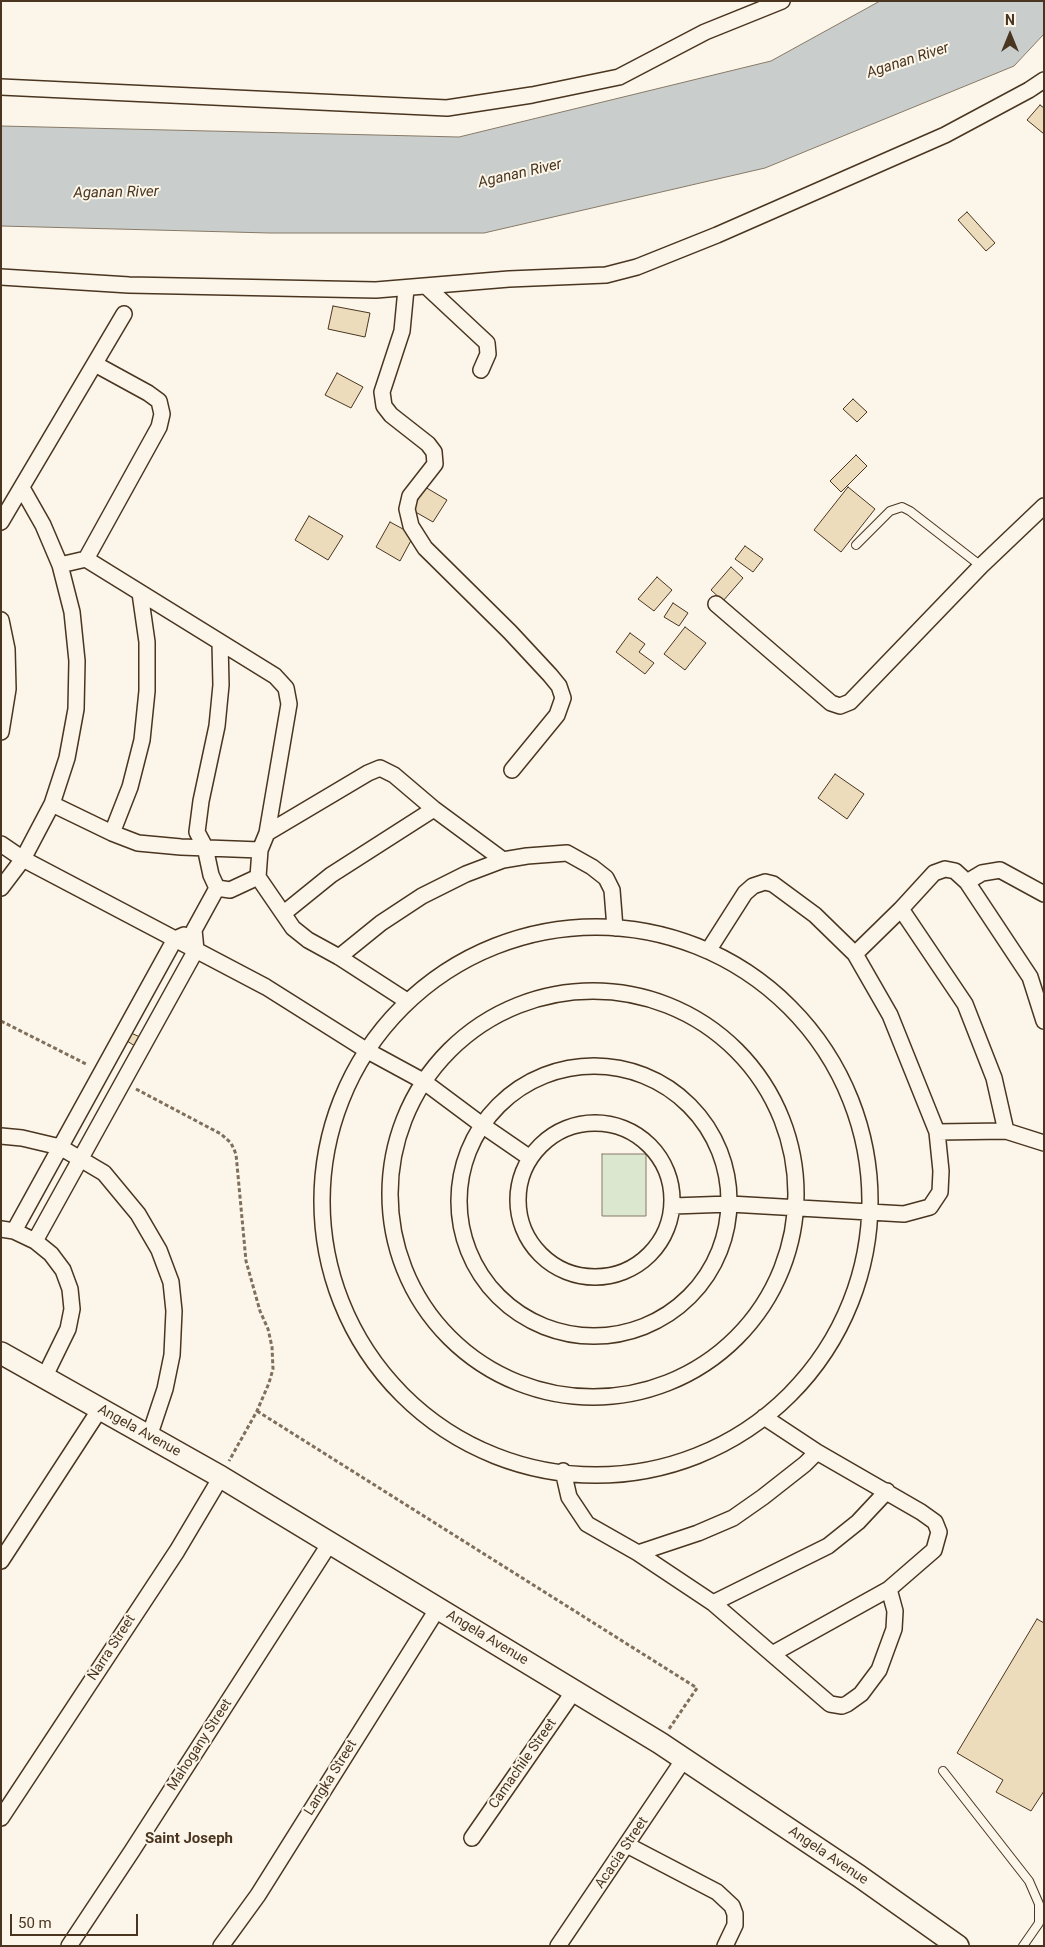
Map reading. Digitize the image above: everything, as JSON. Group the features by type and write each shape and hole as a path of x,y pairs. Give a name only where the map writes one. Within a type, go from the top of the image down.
{"main road":[{"name":"Angela Avenue","path":"1,1354 220,1477 660,1743 859,1876 958,1946"}],"street":[{"path":"1,87 447,108 532,95 619,77 705,32 782,1"},
{"path":"1,277 128,285 376,290 606,275 637,267 744,224 946,135 1044,80"},
{"path":"427,287 487,343 488,354 481,370"},
{"path":"406,289 402,331 382,392 384,406 391,415 428,444 434,452 435,464 410,496 407,509 411,526 425,548 510,632 550,675 559,686 563,698 558,716 512,770"},
{"path":"1,522 124,314"},
{"path":"86,559 159,427 162,414 159,402 148,393 96,364"},
{"path":"1,888 23,859 52,804 67,758 76,709 77,661 72,612 60,565 43,526 22,488"},
{"path":"716,604 831,703 840,706 850,702 981,566 1044,506"},
{"path":"60,565 86,559 275,676 286,688 289,704 267,833 260,850 258,877 284,913 292,928 308,940 339,957 407,1001"},
{"path":"112,833 130,788 142,740 147,691 147,642 140,593"},
{"path":"1,620 7,649 8,689 1,732"},
{"path":"217,888 210,876 205,847 198,832 201,801 217,726 220,642"},
{"path":"267,833 368,772 380,768 394,775 434,809 503,860"},
{"path":"52,804 112,833 138,843 260,850"},
{"path":"284,913 332,875 434,809"},
{"path":"1,844 23,859 266,987 366,1050 424,1081 482,1125 530,1158"},
{"path":"339,957 381,923 422,896 466,874 503,860 527,856 568,853 606,878 612,890 615,928"},
{"path":"855,954 901,910 934,873 945,869 955,871 968,882 1030,977 1044,1021"},
{"path":"968,882 982,873 1000,870 1044,894"},
{"path":"217,888 230,890 258,877"},
{"path":"672,1206 730,1204 904,1214 930,1207 940,1192 941,1171 937,1132 890,1015 855,954 815,914 780,889 765,882 753,886 744,893 708,951"},
{"path":"35,1241 196,950 194,930 217,888"},
{"path":"901,910 965,1004 994,1078 1006,1131"},
{"path":"615,928 658,934 708,951 732,963 763,984 791,1008 815,1036 835,1067 851,1100 863,1135 873,1212 857,1285 842,1322 822,1356 803,1379 764,1418 740,1434 709,1450 676,1462 642,1470 608,1474 538,1468 504,1458 471,1444 440,1426 412,1404 387,1379 366,1351 348,1320 335,1287 326,1253 321,1218 321,1183 326,1148 335,1114 348,1081 366,1050 385,1024 407,1001 443,974 482,952 525,936 570,929 615,928"},
{"path":"44,1378 68,1329 72,1309 70,1289 63,1270 51,1254 35,1241 8,1230 60,1147 175,939 194,930"},
{"path":"582,991 620,992 657,1000 692,1016 723,1036 750,1063 772,1094 787,1128 796,1165 798,1208 786,1261 774,1288 758,1314 739,1337 716,1356 691,1372 663,1385 642,1391 604,1397 567,1395 544,1391 516,1382 489,1368 464,1351 442,1331 424,1307 409,1281 398,1253 391,1224 389,1194 391,1164 398,1135 408,1107 424,1081 447,1051 476,1027 509,1008 545,996 582,991"},
{"path":"605,1066 639,1073 669,1088 695,1110 715,1138 727,1170 730,1204 728,1229 720,1253 692,1296 672,1312 634,1330 601,1336 575,1335 550,1329 527,1318 506,1304 494,1292 474,1264 464,1241 459,1216 459,1191 463,1166 472,1142 482,1125 509,1096 538,1078 571,1068 605,1066"},
{"path":"584,1124 604,1124 624,1128 641,1138 655,1151 661,1160 666,1168 672,1187 669,1225 660,1242 648,1257 632,1268 614,1275 595,1277 576,1275 558,1268 543,1257 530,1242 522,1225 518,1206 519,1188 524,1169 530,1158 548,1139 566,1129 584,1124"},
{"path":"937,1132 1006,1131 1044,1143"},
{"path":"1,1136 22,1138 60,1147 104,1173 138,1214 159,1250 171,1282 174,1311 172,1355 165,1389 149,1437"},
{"path":"1,1561 100,1409"},
{"path":"764,1418 816,1452 932,1519 939,1532 934,1550 889,1589 772,1654"},
{"path":"638,1553 698,1533 733,1518 805,1464 816,1452"},
{"path":"563,1471 569,1497 588,1524 638,1553 712,1603 830,1704 842,1706 847,1704 861,1694 879,1670 894,1629 896,1611 889,1589"},
{"name":"Narra Street","path":"1,1818 177,1551 220,1477"},
{"path":"712,1603 828,1546 858,1522 886,1491"},
{"name":"Mahogany Street","path":"68,1946 132,1851 330,1543"},
{"name":"Langka Street","path":"221,1946 258,1894 438,1608"},
{"name":"Camachile Street","path":"472,1838 574,1691"},
{"name":"Acacia Street","path":"558,1946 628,1845 684,1759"},
{"path":"628,1845 717,1892 732,1906 735,1914 735,1925 725,1946"}],"lane":[{"path":"856,544 890,511 902,507 910,511 981,566"},
{"path":"943,1770 1029,1881 1039,1904 1039,1923 1023,1946"}],"path":[{"path":"1,1021 102,1072"},
{"path":"124,1083 221,1134 230,1143 236,1154 246,1261 260,1311 268,1329 272,1347 273,1369 270,1383 257,1411 220,1477"},
{"path":"257,1411 697,1688 660,1743"}],"green space":[{"path":"602,1154 646,1154 646,1216 602,1216"}],"water":[{"name":"Aganan River","path":"880,1 1044,1 1044,34 1014,66 765,168 484,233 270,233 1,226 1,126 459,137 771,61"}],"building":[{"path":"1040,105 1044,108 1044,134 1027,120"},
{"path":"967,212 995,243 986,251 958,220"},
{"path":"333,306 370,313 365,337 328,329"},
{"path":"337,373 363,387 351,408 325,395"},
{"path":"853,399 867,412 857,422 843,409"},
{"path":"856,455 867,466 841,492 830,481"},
{"path":"425,487 447,500 433,522 412,510"},
{"path":"848,487 875,509 841,552 814,530"},
{"path":"309,516 343,536 328,560 295,540"},
{"path":"390,522 414,535 400,561 376,547"},
{"path":"745,546 763,559 753,572 735,559"},
{"path":"731,567 743,578 723,601 711,590"},
{"path":"657,577 672,590 654,611 638,599"},
{"path":"673,603 688,613 679,626 664,617"},
{"path":"685,627 706,643 685,670 664,654"},
{"path":"630,633 645,644 639,652 654,663 645,674 616,652"},
{"path":"835,774 864,794 847,819 818,798"},
{"path":"131,1033 140,1037 135,1046 127,1041"},
{"path":"1037,1619 1044,1623 1044,1791 1031,1811 996,1792 1003,1780 957,1753"}],"district":[{"name":"Saint Joseph","path":"189,1839"}]}
